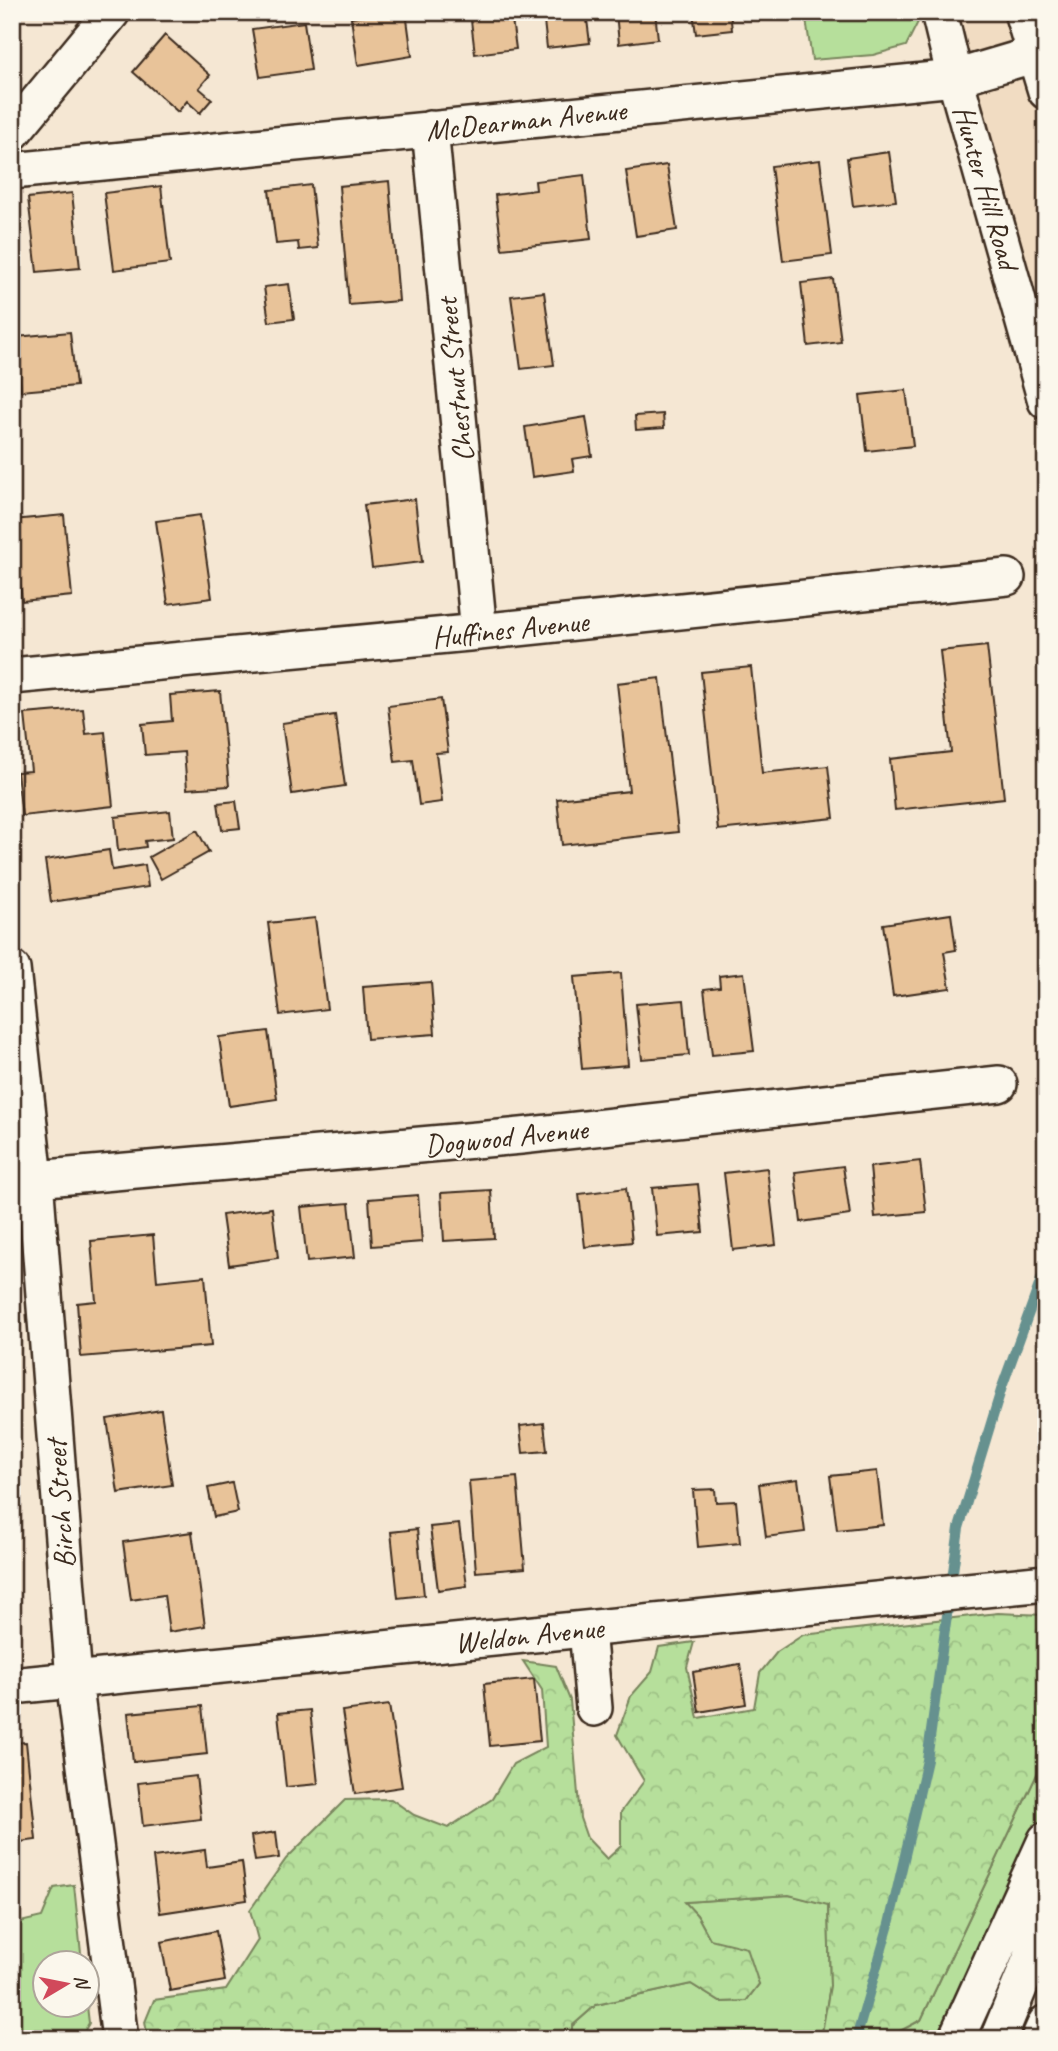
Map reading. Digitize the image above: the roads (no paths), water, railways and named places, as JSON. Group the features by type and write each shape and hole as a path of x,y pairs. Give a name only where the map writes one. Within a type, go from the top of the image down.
{"street":[{"path":"12,133 112,12"},
{"name":"Hunter Hill Road","path":"939,12 1046,401"},
{"path":"1022,12 1046,91"},
{"name":"McDearman Avenue","path":"12,171 955,78 1036,54"},
{"name":"Chestnut Street","path":"430,129 480,632"},
{"name":"Huffines Avenue","path":"12,676 480,632 1007,577"},
{"name":"Birch Street","path":"12,969 23,1180 74,1680 120,2039"},
{"name":"Dogwood Avenue","path":"23,1180 521,1136 999,1084"},
{"name":"Weldon Avenue","path":"12,1686 1046,1583"},
{"path":"587,1629 594,1708"},
{"path":"956,2039 1046,1840"},
{"path":"998,2039 1033,1954 1030,1874"},
{"path":"1039,2039 1046,2022"}],"waterway":[{"path":"1045,412 1046,424"},
{"path":"856,2039 889,1924 927,1760 959,1528 1002,1387 1046,1266"}]}
